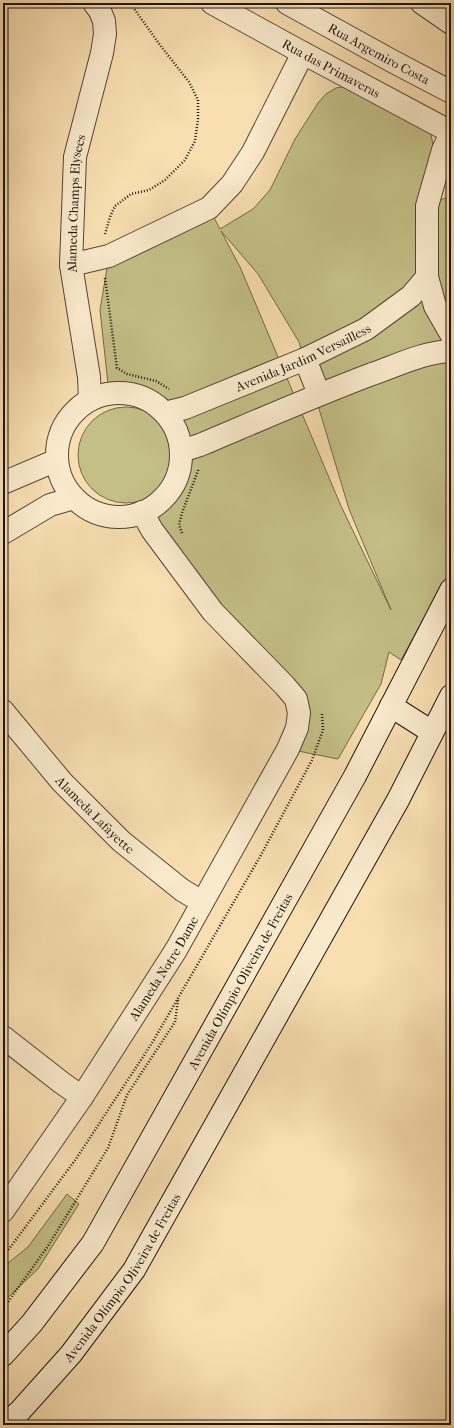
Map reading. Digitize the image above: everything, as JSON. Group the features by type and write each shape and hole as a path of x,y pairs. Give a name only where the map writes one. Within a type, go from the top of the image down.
{"street":[{"name":"Rua das Primaveras","path":"212,3 451,132"},
{"name":"Rua Argemiro Costa","path":"287,3 451,92"},
{"path":"422,3 451,23"},
{"name":"Alameda Champs Elysees","path":"90,400 89,377 71,265 75,156 102,53 105,34 104,21 97,7"},
{"path":"71,265 109,256 209,208 232,184 252,152 303,53"},
{"path":"369,88 374,76 381,67 392,61"},
{"path":"451,132 443,150 427,206 427,277 436,306 451,334"},
{"name":"Avenida Jardim Versailless","path":"175,410 305,359 366,329 411,296 427,277"},
{"path":"190,448 176,430 175,410 129,393 109,393 90,400 78,408 64,425 57,446 56,460 62,480 74,498 88,509 106,516 124,517 142,512 159,502 171,487 190,448 319,394 413,359 440,352 451,351"},
{"path":"305,359 319,394"},
{"path":"3,483 56,460"},
{"path":"3,533 50,505 74,498"},
{"name":"Alameda Notre Dame","path":"3,1211 82,1097 176,950 288,749 297,728 300,713 296,699 285,686 213,612 152,530 142,512"},
{"name":"Avenida Olímpio Oliveira de Freitas","path":"3,1355 32,1323 93,1243 355,776 451,590"},
{"name":"Avenida Olímpio Oliveira de Freitas","path":"4,1425 20,1411 70,1354 134,1270 398,800 451,696"},
{"path":"391,706 432,732"},
{"name":"Alameda Lafayette","path":"3,711 62,782 121,840 182,890 202,902"},
{"path":"3,1037 82,1097"}],"path":[{"path":"130,3 189,82 198,100 198,119 195,141 185,160 165,180 149,190 131,194 116,206 110,217 105,233 109,256 105,280 117,368 127,374 156,381 170,390 179,399 175,410"},
{"path":"185,540 179,525 182,513 200,469 190,448"},
{"path":"3,1257 76,1159 152,1043 261,855 312,760 323,730 322,711"},
{"path":"3,1309 48,1246 108,1148 127,1095 175,1022 178,998"}],"shaded area":[{"path":"347,86 430,132 433,149 423,206 451,196 451,569 401,660 389,652 381,684 338,759 288,749 299,713 140,507 154,504 159,501 174,482 180,456 179,442 175,430 168,418 159,408 148,400 139,396 124,393 109,393 100,310 109,256 209,208 220,229 253,209 270,190 295,139 318,103 326,94 336,88","holes":["221,231 258,274 299,342 349,509 391,610 341,506 240,267"]},
{"path":"126,407 144,411 153,415 160,421 166,428 170,437 174,455 170,473 166,482 160,489 153,495 144,499 126,503 108,499 99,495 92,489 86,482 82,473 78,455 82,437 86,428 92,421 99,415 108,411"},
{"path":"67,1194 79,1204 38,1269 3,1302 3,1267 28,1247"}]}
